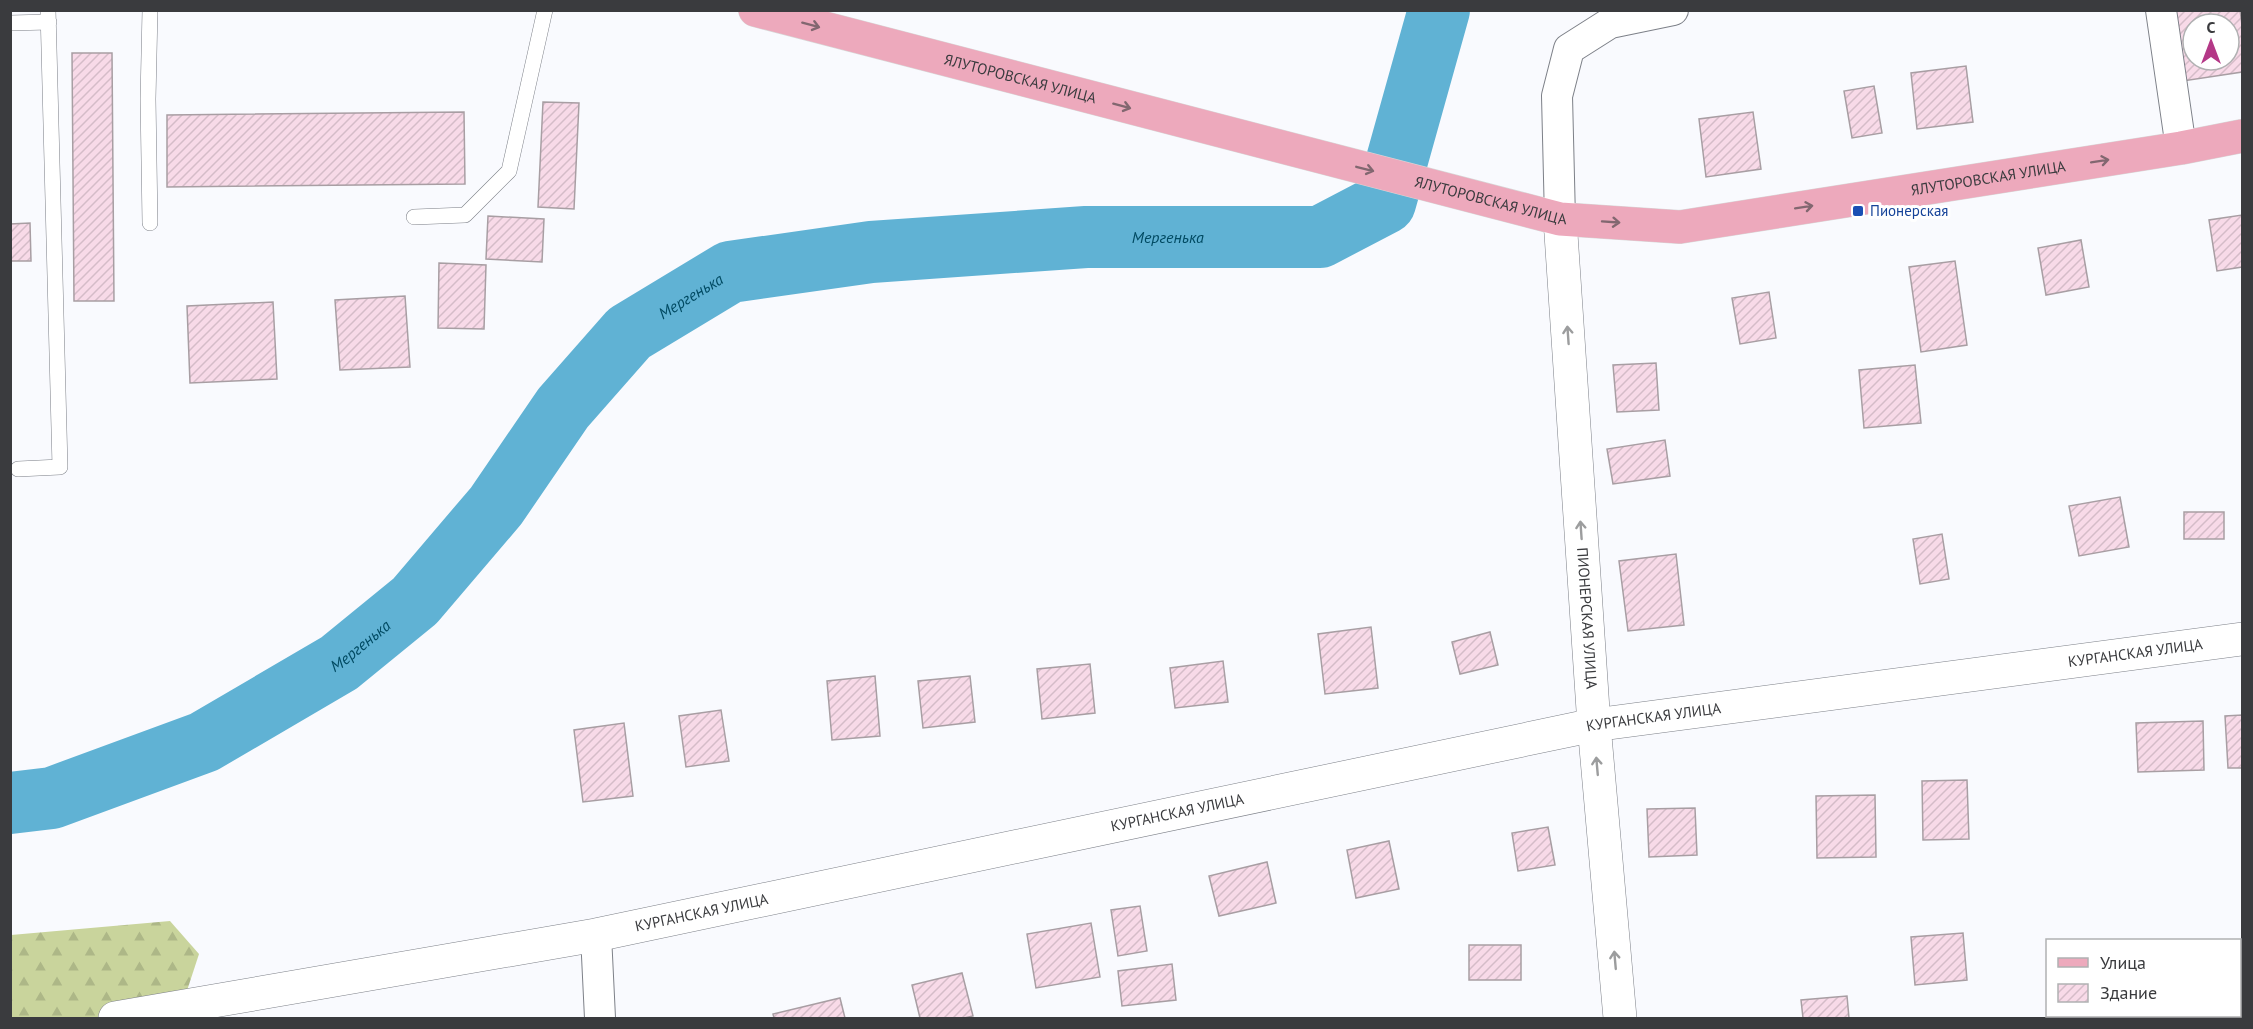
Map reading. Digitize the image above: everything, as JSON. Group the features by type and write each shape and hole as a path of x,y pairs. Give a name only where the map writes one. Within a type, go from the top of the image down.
{"main road":[{"name":"ЯЛУТОРОВСКАЯ УЛИЦА","path":"755,10 1560,219 1680,227 2181,148 2242,136"},
{"name":"ПИОНЕРСКАЯ УЛИЦА","path":"1560,219 1594,725 1620,1018"},
{"name":"КУРГАНСКАЯ УЛИЦА","path":"115,1018 162,1015 596,935 1594,725 2242,639"}],"street":[{"path":"1560,219 1557,96 1569,50 1610,23 1673,10"},
{"path":"2161,10 2181,148"},
{"path":"596,935 600,1018"}],"lane":[{"path":"150,10 148,99 150,223"},
{"path":"414,217 465,215 509,171 544,10"},
{"path":"10,23 49,16 60,467 18,469"}],"green space":[{"path":"170,921 199,954 178,1018 11,1018 11,935"}],"building":[{"path":"2172,10 2240,10 2240,12 2181,12 2181,68"},
{"path":"2241,18 2242,72 2183,81 2182,72 2241,72"},
{"path":"72,53 112,53 114,301 74,301"},
{"path":"1966,66 1973,122 1917,129 1911,73"},
{"path":"1874,86 1882,133 1852,138 1844,91"},
{"path":"543,102 579,103 574,209 538,207"},
{"path":"464,112 465,184 167,187 167,115"},
{"path":"1753,112 1761,169 1706,177 1699,119"},
{"path":"2242,215 2242,267 2217,271 2209,220"},
{"path":"488,216 544,219 542,262 486,259"},
{"path":"30,223 31,261 10,261 10,224"},
{"path":"2081,240 2089,287 2046,295 2038,248"},
{"path":"1955,261 1967,345 1921,352 1909,267"},
{"path":"439,263 486,265 484,329 438,328"},
{"path":"1769,292 1776,338 1740,344 1732,298"},
{"path":"405,296 410,367 340,370 335,300"},
{"path":"273,302 277,379 190,383 187,306"},
{"path":"1656,363 1659,410 1617,412 1613,365"},
{"path":"1915,365 1921,423 1864,428 1859,370"},
{"path":"1665,440 1670,476 1613,484 1607,449"},
{"path":"2120,497 2129,547 2079,556 2069,506"},
{"path":"2184,512 2224,512 2224,539 2184,539"},
{"path":"1942,534 1949,579 1920,584 1913,539"},
{"path":"1676,554 1684,625 1628,631 1619,561"},
{"path":"1371,627 1378,688 1325,694 1318,634"},
{"path":"1490,632 1498,665 1460,674 1452,642"},
{"path":"1223,661 1228,702 1175,708 1170,668"},
{"path":"1090,664 1095,713 1042,719 1037,669"},
{"path":"875,676 880,736 832,740 827,681"},
{"path":"970,676 975,722 923,728 918,681"},
{"path":"721,710 729,761 686,767 679,716"},
{"path":"2242,715 2242,768 2228,768 2225,716"},
{"path":"2203,721 2204,770 2138,772 2136,723"},
{"path":"624,723 633,796 583,802 574,730"},
{"path":"1967,780 1969,839 1923,840 1922,781"},
{"path":"1875,795 1876,857 1817,858 1816,796"},
{"path":"1695,808 1697,855 1649,857 1647,809"},
{"path":"1548,827 1555,865 1518,871 1512,833"},
{"path":"1389,841 1399,889 1356,898 1347,850"},
{"path":"1267,862 1276,903 1219,916 1209,876"},
{"path":"1140,906 1147,951 1118,956 1111,910"},
{"path":"1091,923 1100,977 1036,988 1027,934"},
{"path":"1963,933 1967,980 1915,985 1911,937"},
{"path":"1469,945 1521,945 1521,980 1469,980"},
{"path":"1172,964 1176,1000 1122,1006 1118,971"},
{"path":"962,973 973,1016 920,1018 912,985"},
{"path":"1847,996 1849,1018 1803,1018 1801,1000"},
{"path":"840,998 845,1018 774,1018 773,1014"}],"waterway":[{"name":"Мергенька","path":"10,803 52,798 204,742 339,663 415,601 496,506 563,408 629,333 730,272 871,252 1086,237 1320,237 1385,203 1439,10"}],"place":[{"name":"Пионерская","path":"1858,211"}]}
